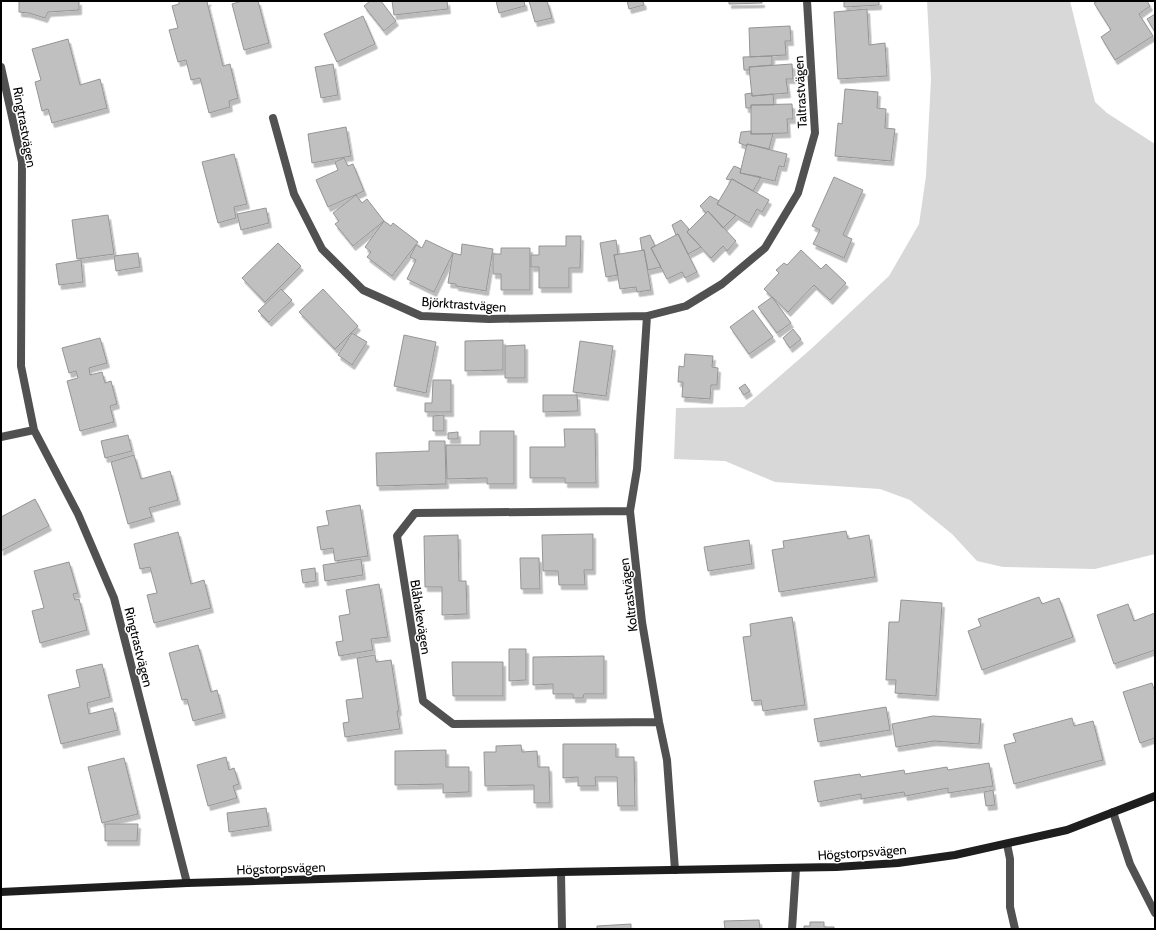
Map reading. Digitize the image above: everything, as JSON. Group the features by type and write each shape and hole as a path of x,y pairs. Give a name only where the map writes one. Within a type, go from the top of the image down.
{"street":[{"name":"Taltrastvägen","path":"647,316 686,306 722,284 765,248 798,194 815,133 807,1"},
{"name":"Ringtrastvägen","path":"1,67 22,162 20,366 34,430 78,514 114,598 187,883"},
{"name":"Björktrastvägen","path":"273,118 294,194 322,249 363,290 421,316 489,319 647,316"},
{"name":"Koltrastvägen","path":"647,316 636,469 630,511 642,622 667,760 675,870"},
{"path":"1,437 34,430"},
{"name":"Blåhakevägen","path":"630,511 415,513 397,536 422,701 453,724 659,722"},
{"name":"Högstorpsvägen","path":"1,892 187,883 561,872 836,867 898,863 955,855 1067,830 1155,796"},
{"path":"1113,812 1130,864 1155,913"},
{"path":"1007,844 1010,859 1010,907 1014,929"},
{"path":"792,929 796,868"},
{"path":"561,872 562,929"}],"shaded area":[{"path":"927,1 1070,1 1095,102 1107,113 1155,144 1155,554 1095,569 1003,567 977,561 952,534 910,500 880,489 775,482 725,461 674,459 676,408 744,407 811,349 889,276 919,224 926,176 931,79"}],"building":[{"path":"19,1 79,1 79,10 48,12 45,18 29,13 19,12"},
{"path":"179,1 209,1 207,2 223,66 230,64 238,98 229,101 230,107 209,113 200,78 191,80 186,60 178,62 169,30 178,28 172,6 179,4"},
{"path":"242,1 258,1 269,43 244,50 232,4"},
{"path":"370,1 381,1 396,21 384,31 364,6"},
{"path":"392,1 447,1 448,9 394,15"},
{"path":"496,1 524,1 525,6 499,13"},
{"path":"529,1 547,1 552,18 535,22"},
{"path":"627,1 643,1 644,5 629,9"},
{"path":"729,1 762,1 762,3 729,4"},
{"path":"844,1 879,1 879,5 844,7"},
{"path":"1098,1 1147,1 1150,6 1139,14 1153,36 1115,60 1101,37 1111,30 1094,3"},
{"path":"867,9 869,45 885,43 887,76 838,79 834,12"},
{"path":"1155,14 1155,32 1147,19"},
{"path":"363,16 375,44 337,62 324,34"},
{"path":"790,26 791,41 785,41 786,55 750,57 749,28"},
{"path":"68,39 80,85 100,79 107,108 52,123 48,109 42,111 35,82 41,80 32,49"},
{"path":"772,56 772,65 749,67 750,70 744,70 743,57"},
{"path":"333,64 338,95 321,98 315,67"},
{"path":"792,64 793,79 786,79 788,93 752,96 749,67"},
{"path":"845,89 878,92 877,108 886,109 885,128 895,129 891,161 835,156 838,123 842,124"},
{"path":"752,93 752,96 773,94 774,105 751,105 751,108 746,108 745,94"},
{"path":"792,104 793,119 787,119 788,133 751,134 751,105"},
{"path":"346,127 351,156 312,163 308,134"},
{"path":"751,131 751,134 773,134 769,149 747,144 747,146 739,143 741,132"},
{"path":"747,144 787,154 784,167 779,166 775,181 740,173"},
{"path":"234,154 247,204 234,207 236,218 218,223 202,162"},
{"path":"344,158 348,166 353,164 364,191 328,207 316,180 338,170 335,162"},
{"path":"734,166 741,169 740,173 761,177 753,191 732,179 726,179"},
{"path":"834,177 863,190 843,235 852,239 844,258 813,244 820,230 812,226"},
{"path":"732,179 769,200 762,212 757,209 749,223 717,204"},
{"path":"356,195 362,203 367,199 384,221 353,246 335,224 339,221 333,213"},
{"path":"710,196 719,201 717,204 736,215 723,228 708,211 706,213 700,206"},
{"path":"266,208 269,223 241,230 237,214"},
{"path":"708,211 736,241 727,251 723,246 711,258 687,232"},
{"path":"108,215 114,254 77,259 72,220"},
{"path":"681,220 689,229 687,232 701,247 688,254 678,234 676,235 672,225"},
{"path":"384,221 391,226 393,223 418,242 392,276 367,257 371,252 365,247"},
{"path":"678,234 697,272 685,278 682,272 667,279 651,248"},
{"path":"650,235 655,246 651,248 661,267 648,270 640,238"},
{"path":"566,236 581,236 580,268 569,268 569,288 539,288 539,267 531,267 531,255 539,255 539,246 566,246"},
{"path":"426,240 453,253 434,292 407,279 416,260 410,257 416,245 422,248"},
{"path":"616,240 618,254 614,255 618,275 606,277 600,243"},
{"path":"278,243 301,266 265,302 242,278"},
{"path":"462,244 493,249 486,291 456,286 456,284 448,283 453,253 461,255"},
{"path":"501,248 530,248 530,290 501,290 501,274 493,274 493,254 501,254"},
{"path":"644,250 651,290 637,292 636,287 620,289 614,255"},
{"path":"801,250 821,269 826,264 846,283 830,300 814,285 788,312 764,289 779,273 776,270 784,263 787,265"},
{"path":"138,253 140,267 116,271 114,256"},
{"path":"81,260 83,282 59,285 56,264"},
{"path":"281,289 292,300 269,322 258,311"},
{"path":"323,289 358,326 335,349 299,312"},
{"path":"772,297 791,323 777,333 758,307"},
{"path":"753,310 773,337 749,354 730,327"},
{"path":"793,329 801,339 790,348 783,338"},
{"path":"352,333 367,342 352,365 338,355"},
{"path":"404,335 436,342 426,393 394,386"},
{"path":"100,338 107,363 89,368 90,375 102,372 105,383 111,381 117,404 110,406 114,422 80,431 67,381 78,378 76,371 69,373 62,348"},
{"path":"503,340 503,370 465,371 465,341"},
{"path":"580,341 613,346 606,396 573,392"},
{"path":"525,345 525,378 505,378 505,346"},
{"path":"685,354 713,356 712,367 718,368 717,385 711,385 710,399 682,397 683,382 678,382 679,366 684,367"},
{"path":"433,380 451,380 451,412 425,412 425,403 432,403"},
{"path":"745,384 750,391 744,395 739,388"},
{"path":"543,395 577,395 578,411 543,412"},
{"path":"444,415 444,431 433,431 433,416"},
{"path":"564,429 595,429 596,483 565,483 565,478 530,478 530,447 565,447"},
{"path":"480,431 514,431 514,484 487,484 487,478 447,479 446,445 480,445"},
{"path":"458,432 458,439 448,439 448,433"},
{"path":"128,435 132,451 105,458 101,441"},
{"path":"429,441 445,441 446,484 377,486 376,453 429,451"},
{"path":"134,455 141,479 170,471 178,500 149,508 152,517 128,524 111,462"},
{"path":"35,499 49,526 1,551 1,517"},
{"path":"360,505 368,556 335,561 333,548 321,550 317,527 329,525 326,511"},
{"path":"846,531 848,539 869,535 875,577 779,592 772,550 784,548 783,541"},
{"path":"178,532 191,584 204,580 211,608 154,623 147,595 157,593 150,567 140,569 134,544"},
{"path":"593,534 593,570 584,570 585,585 559,585 558,571 543,571 542,535"},
{"path":"458,535 459,581 466,581 467,614 442,615 442,587 425,587 424,536"},
{"path":"749,540 752,564 708,571 704,547"},
{"path":"520,558 539,558 540,589 521,589"},
{"path":"361,559 363,575 325,581 323,565"},
{"path":"69,562 78,593 73,594 75,600 79,599 87,630 40,643 32,611 44,608 34,571"},
{"path":"315,568 316,581 303,583 301,570"},
{"path":"379,584 388,637 371,639 373,650 339,656 336,642 343,641 339,616 350,614 346,590"},
{"path":"1039,597 1042,604 1059,598 1073,637 982,670 968,631 981,626 978,619"},
{"path":"901,600 942,603 936,696 895,693 896,680 886,680 889,622 899,622"},
{"path":"1128,604 1134,621 1155,613 1155,650 1114,664 1097,615"},
{"path":"792,617 805,705 763,711 761,700 752,701 743,637 751,636 750,624"},
{"path":"198,645 211,692 217,690 223,713 193,721 187,699 182,700 169,653"},
{"path":"509,649 526,649 526,680 509,681"},
{"path":"375,655 376,662 391,660 399,711 397,711 400,729 345,737 343,723 349,722 346,700 363,698 357,658"},
{"path":"604,656 604,694 584,694 583,698 573,698 573,694 553,694 553,684 533,685 533,657"},
{"path":"452,662 503,662 503,696 453,696"},
{"path":"102,664 110,697 87,703 89,714 113,708 118,730 61,744 48,695 80,687 76,670"},
{"path":"1152,683 1155,692 1155,738 1140,743 1123,692"},
{"path":"886,707 890,730 818,742 814,719"},
{"path":"933,716 981,719 979,744 934,741 896,747 892,724"},
{"path":"1072,718 1074,726 1093,721 1103,760 1014,784 1004,745 1016,742 1013,734"},
{"path":"563,744 616,744 616,757 634,757 635,806 618,806 617,777 595,777 596,786 578,786 578,777 563,778"},
{"path":"521,745 522,752 537,751 538,767 549,767 550,803 534,803 534,785 485,786 484,752 496,752 496,746"},
{"path":"446,750 446,767 469,767 469,792 443,793 443,784 395,785 395,751"},
{"path":"226,757 229,770 234,768 239,784 233,786 237,798 208,806 197,765"},
{"path":"124,758 138,814 102,823 88,767"},
{"path":"989,763 993,786 948,793 948,788 905,796 904,792 861,799 861,794 818,802 814,781 860,774 861,777 904,770 905,774 947,767 948,770"},
{"path":"993,790 995,805 986,806 984,792"},
{"path":"266,808 269,826 229,832 227,813"},
{"path":"105,824 138,824 137,841 105,841"},
{"path":"759,920 760,929 725,929 724,921"},
{"path":"810,922 824,922 824,927 834,927 834,929 804,929 804,926 810,926"},
{"path":"631,924 631,929 597,929 597,926"}]}
